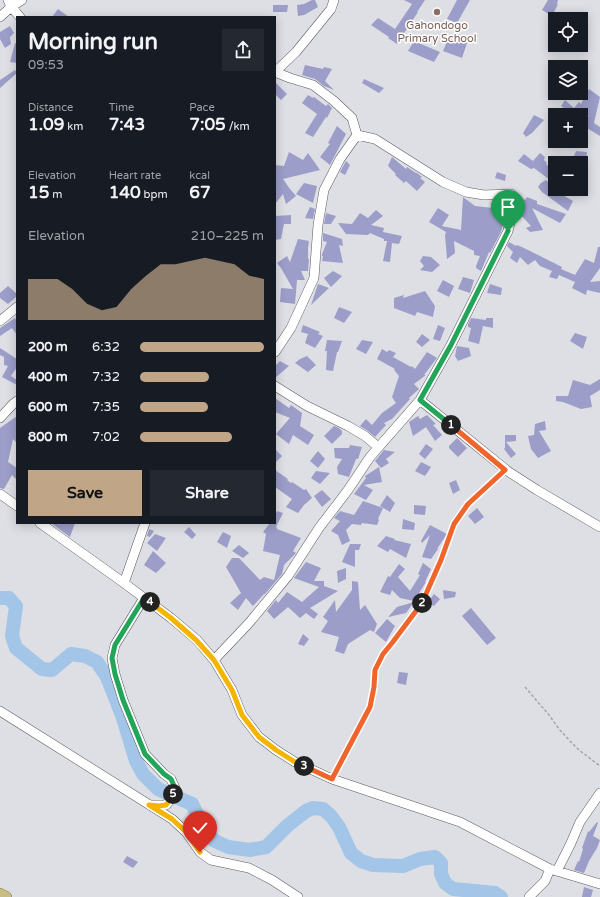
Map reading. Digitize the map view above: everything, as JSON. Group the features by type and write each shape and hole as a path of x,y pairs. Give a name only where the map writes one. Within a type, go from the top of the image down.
{"main road":[{"path":"0,894 6,897"}],"street":[{"path":"0,17 10,4 22,0"},
{"path":"276,71 296,52 331,9 334,0"},
{"path":"10,4 19,16"},
{"path":"276,72 314,85 352,118 357,135"},
{"path":"276,350 291,328 314,278 318,225 324,190 340,159 357,135"},
{"path":"214,660 249,623 288,576 319,528 348,490 370,457 420,400 451,345 508,231 516,199 511,194 484,195 466,192 443,182 375,139 357,135"},
{"path":"0,320 16,308"},
{"path":"276,387 307,406 354,429 365,436 378,448"},
{"path":"420,400 505,470 600,527"},
{"path":"0,418 16,402"},
{"path":"0,494 16,505"},
{"path":"41,524 171,618 196,640 214,660 232,690 242,715 259,737 276,750 295,762 332,779 460,822 554,870 600,884"},
{"path":"124,583 145,524"},
{"path":"144,598 115,645 112,658 123,700 145,754 164,774 171,779 175,788 171,799 166,805 149,805"},
{"path":"0,711 172,819 186,832 200,852 211,860 249,868 272,880 298,897"},
{"path":"529,897 554,870 571,843 580,822 600,793"}],"path":[{"path":"332,779 370,707 374,687 375,670 383,654 397,638 422,603 441,560 454,524 468,504 505,470"},
{"path":"525,687 550,715 559,729 570,741 600,766"}],"building":[{"path":"315,0 318,7 304,15 298,16 297,5 304,4"},
{"path":"404,0 425,0 397,44 371,25 378,18 395,29 412,4"},
{"path":"457,0 470,0 457,23 447,19"},
{"path":"548,0 558,0 558,4 554,12 548,12 548,14 542,10"},
{"path":"273,5 288,5 287,12 273,12"},
{"path":"58,9 68,16 53,16"},
{"path":"10,26 14,33 10,37 11,44 5,48 0,39 0,32"},
{"path":"449,37 467,43 462,58 443,51"},
{"path":"414,41 440,52 434,62 408,51"},
{"path":"15,43 16,63 10,62"},
{"path":"305,65 323,69 324,67 332,69 325,81 334,90 324,86 315,79 302,75"},
{"path":"15,70 16,72 16,74 0,88 0,80"},
{"path":"364,79 384,88 379,93 362,83"},
{"path":"276,83 287,94 281,100 276,95"},
{"path":"589,89 600,97 594,123 600,127 600,136 588,129 588,108 574,108 579,102 581,104 583,100 588,100"},
{"path":"308,95 313,98 314,97 326,106 328,104 332,108 327,118 326,117 313,137 305,133 317,114 302,103"},
{"path":"565,100 574,108 564,108 561,106"},
{"path":"534,115 544,120 532,133 526,137 523,133"},
{"path":"337,126 346,134 330,165 320,157 330,144 328,143"},
{"path":"576,151 587,152 587,156 574,156"},
{"path":"289,152 303,160 308,153 320,170 283,179 296,196 286,204 283,194 276,203 276,165 284,166"},
{"path":"540,153 545,157 544,160 548,166 548,178 534,168 531,169 518,161 524,154 533,161"},
{"path":"392,157 406,169 407,167 422,177 420,178 425,182 417,191 406,181 404,183 388,166"},
{"path":"346,161 350,165 345,175 340,172"},
{"path":"497,172 506,175 505,181 495,178"},
{"path":"546,180 548,182 548,196 564,196 573,201 568,211 542,192 538,187"},
{"path":"304,183 317,186 313,203 296,194"},
{"path":"463,197 475,206 493,208 494,205 504,201 508,205 501,232 490,253 489,252 481,271 476,268 480,256 474,255 474,251 454,241 455,253 447,259 446,232 429,222 438,208 449,215 442,226 461,230"},
{"path":"527,197 537,201 537,204 566,214 560,223 532,208 543,230 530,232 526,228 531,226 519,213 524,204 522,203 523,199 525,200"},
{"path":"310,207 315,209 313,219 305,218"},
{"path":"376,210 383,216 371,225 384,228 383,232 402,236 399,244 392,243 390,262 383,261 387,241 384,241 384,239 370,233 368,235 346,234 338,223 352,224 360,213 368,218"},
{"path":"326,213 336,216 331,224 324,224"},
{"path":"291,215 291,224 284,224 281,239 276,240 276,216"},
{"path":"323,233 342,239 343,246 339,245 343,263 322,261 322,254 327,242 323,241"},
{"path":"298,239 309,241 308,271 301,271 305,280 297,280 295,304 280,302 281,288 293,289 277,263 287,256 290,262"},
{"path":"509,242 562,267 561,269 575,275 585,259 594,263 598,247 600,247 600,268 590,282 600,281 600,293 587,290 586,295 572,288 575,282 559,275 557,279 549,277 552,271 540,266 535,260 528,265 520,257 517,263 510,258 513,252 507,246"},
{"path":"423,256 431,257 440,265 432,272 420,270 424,266 420,261"},
{"path":"333,271 342,276 331,287 324,278"},
{"path":"463,277 474,280 470,293 458,289"},
{"path":"443,280 454,286 449,297 437,291"},
{"path":"318,284 329,288 311,305"},
{"path":"490,284 502,288 501,295 487,293"},
{"path":"8,286 16,293 16,297 8,304 0,298 0,293"},
{"path":"425,291 435,306 433,317 417,312 415,316 394,308 394,298 404,295 403,298"},
{"path":"339,307 352,312 344,323 334,318"},
{"path":"15,318 16,334 12,328 0,336 0,328"},
{"path":"471,318 486,320 486,318 493,318 493,328 483,326 479,344 468,341 471,328 468,327 468,324"},
{"path":"303,325 320,332 318,334 323,336 315,348 305,343 308,334 301,332"},
{"path":"438,325 445,328 440,341 433,339"},
{"path":"575,333 587,337 583,349 570,341"},
{"path":"422,334 430,340 422,347 416,342"},
{"path":"327,340 342,341 337,352 333,371 326,370 327,351 325,351"},
{"path":"362,340 373,342 366,354 356,349"},
{"path":"457,346 469,348 471,356 458,361 455,356"},
{"path":"0,348 16,358 16,368 11,376 16,379 16,384 2,377 8,366 4,365 4,357 0,355"},
{"path":"382,349 387,352 389,350 396,353 393,357 415,369 427,352 437,358 424,375 426,375 414,384 419,389 409,398 410,399 392,419 384,423 386,425 375,437 360,426 366,419 372,425 382,413 396,403 392,397 399,376 394,370 395,369 377,359"},
{"path":"307,356 316,365 308,372 295,363"},
{"path":"280,361 289,366 276,377 276,365"},
{"path":"600,379 600,390 590,396 592,407 581,409 556,401 556,396 568,396 573,380 590,385"},
{"path":"276,399 289,408 291,405 302,413 300,426 314,435 308,445 293,435 289,444 276,434 290,418 276,412"},
{"path":"427,415 436,424 433,425 442,435 435,441 426,427 413,436 409,422 418,416 420,419"},
{"path":"16,417 16,442 13,439 8,462 16,467 16,479 12,475 4,489 0,488 0,428"},
{"path":"545,421 546,430 539,431 551,451 538,458 531,449 528,436 534,435 535,424"},
{"path":"334,426 342,431 342,434 332,444 324,436"},
{"path":"505,435 516,435 516,441 506,442 516,454 511,458 504,449"},
{"path":"457,438 467,448 458,457 449,448 449,446"},
{"path":"426,444 433,449 425,459 419,454"},
{"path":"350,445 362,447 349,477 338,474 337,467 342,459 335,458 334,448 349,448"},
{"path":"276,450 282,456 276,462"},
{"path":"384,450 395,452 386,459 389,463 381,468 375,461"},
{"path":"318,451 325,459 318,468 310,461"},
{"path":"421,462 431,467 425,476 415,471"},
{"path":"379,467 382,482 364,485 373,490 366,500 354,494 366,478 365,476"},
{"path":"276,471 291,483 292,482 304,490 306,489 312,498 298,513 286,507 292,499 276,488"},
{"path":"316,471 330,473 320,484 311,478"},
{"path":"456,480 460,490 453,494 449,483"},
{"path":"322,490 331,499 322,507 314,496"},
{"path":"387,495 395,503 390,512 380,506"},
{"path":"363,501 383,508 377,525 362,523 361,525 352,524 346,530 350,541 342,545 338,535 331,531 340,521 334,518 340,511 354,515"},
{"path":"414,505 426,506 425,515 414,514"},
{"path":"477,508 484,517 475,524 468,516"},
{"path":"277,511 283,513 276,527 277,529 301,538 293,551 296,553 284,565 282,574 253,606 246,598 238,610 230,603 241,593 226,567 232,558 239,558 260,580 264,577 274,580 280,555 263,551 266,534 263,532 269,524 276,524"},
{"path":"403,519 415,523 414,530 402,529"},
{"path":"52,524 75,524 70,537"},
{"path":"430,525 447,534 431,559 422,557 430,535 422,543 421,541"},
{"path":"189,527 196,535 192,539 184,532"},
{"path":"149,529 154,531 150,537 147,536"},
{"path":"223,532 231,536 227,548 217,542"},
{"path":"155,534 166,538 157,551 147,543"},
{"path":"386,536 395,539 394,540 411,544 406,558 390,549 388,552 377,546"},
{"path":"350,544 361,544 359,550 355,550 355,567 342,562"},
{"path":"239,545 249,553 243,558 232,551"},
{"path":"153,551 166,563 156,573 144,565"},
{"path":"306,562 321,568 314,581 324,581 324,586 338,591 310,608 318,614 314,619 306,613 300,618 288,607 274,619 267,611 276,600 278,603 287,592 302,602 319,587 294,578"},
{"path":"423,563 431,569 426,582 414,601 400,598 392,590 390,595 380,592 388,576 390,577 399,564 405,569 398,577 410,591 420,575 418,574"},
{"path":"346,568 346,579 338,583 337,571"},
{"path":"352,581 358,582 360,610 365,605 377,624 374,632 370,630 348,644 344,654 335,651 339,637 321,632 328,621 323,617 335,600 336,612 352,590"},
{"path":"443,590 456,592 455,597 444,599"},
{"path":"434,594 440,599 434,606 427,603"},
{"path":"414,602 406,613 388,617 397,607"},
{"path":"471,608 496,638 487,645 462,616"},
{"path":"387,619 395,626 386,642 375,633"},
{"path":"303,634 309,639 304,646 298,644"},
{"path":"399,672 408,673 406,685 397,683"},
{"path":"597,822 598,823 593,836 600,840 597,848 584,873 574,870 578,861 579,862 588,831 589,832"},
{"path":"127,856 138,862 133,868 123,862"},
{"path":"584,887 593,890 591,897 582,897"}],"waterway":[{"path":"0,598 9,598 16,606 12,636 16,648 42,669 52,670 71,654 85,656 97,662 107,677 123,718 136,761 143,774 158,789 192,804 203,831 215,841 228,847 250,850 266,847 287,826 306,811 313,808 323,809 331,816 339,827 351,853 361,861 373,865 403,866 420,859 435,857 441,863 441,874 445,883 453,889 495,893 501,897"}],"place":[{"name":"Gahondogo Primary School","path":"437,12"}],"route":[{"path":"200,852 186,832 172,819 149,805 166,805 171,799 175,788 171,779 164,774 145,754 123,700 115,674 112,658 115,645 144,598 171,618 196,640 214,660 232,690 242,715 259,737 295,762 332,779 370,707 374,687 375,670 383,654 422,603 441,560 454,524 468,504 505,470 420,400 451,345 508,231"}]}
